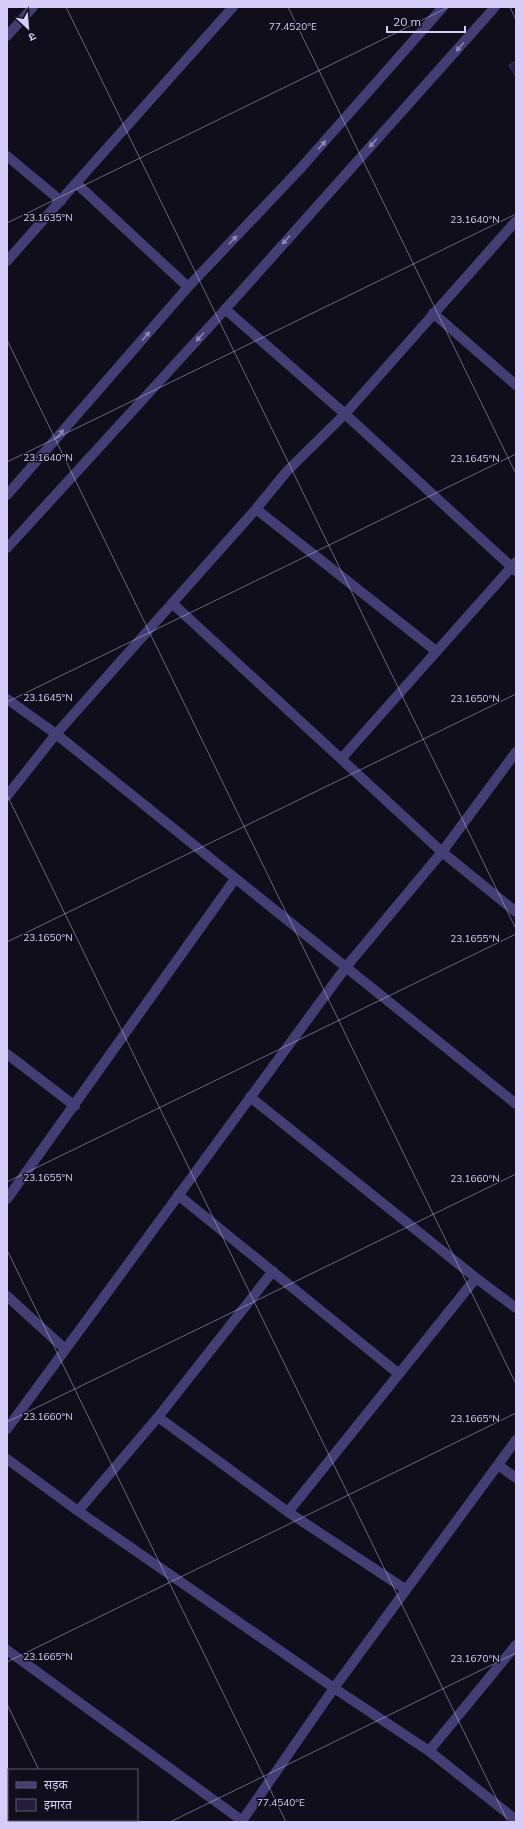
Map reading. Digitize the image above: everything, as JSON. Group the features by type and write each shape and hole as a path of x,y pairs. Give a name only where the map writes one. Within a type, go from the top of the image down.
{"street":[{"path":"7,36 33,7"},
{"path":"7,261 233,7"},
{"path":"7,495 188,287 300,169 443,7"},
{"path":"7,548 225,309 495,7"},
{"path":"7,156 60,201"},
{"path":"76,183 188,287"},
{"path":"7,796 56,734 256,509 288,470 344,414 516,221"},
{"path":"225,309 515,567 436,651 341,759"},
{"path":"434,313 516,385"},
{"path":"256,509 436,651"},
{"path":"172,602 442,852 516,912"},
{"path":"7,699 56,734 516,1104"},
{"path":"7,1430 346,967 442,852 516,752"},
{"path":"7,1199 236,879"},
{"path":"7,1054 75,1106"},
{"path":"250,1097 476,1278 516,1308"},
{"path":"178,1195 399,1374"},
{"path":"78,1511 158,1416 273,1271"},
{"path":"288,1512 476,1278"},
{"path":"7,1296 65,1349"},
{"path":"158,1416 288,1512 405,1589"},
{"path":"7,1650 243,1821 334,1688 405,1589 516,1440"},
{"path":"7,1459 78,1511 334,1688 430,1751 516,1820"},
{"path":"498,1465 516,1478"},
{"path":"430,1751 516,1645"}],"building":[{"path":"516,61 516,77 509,65"}]}
